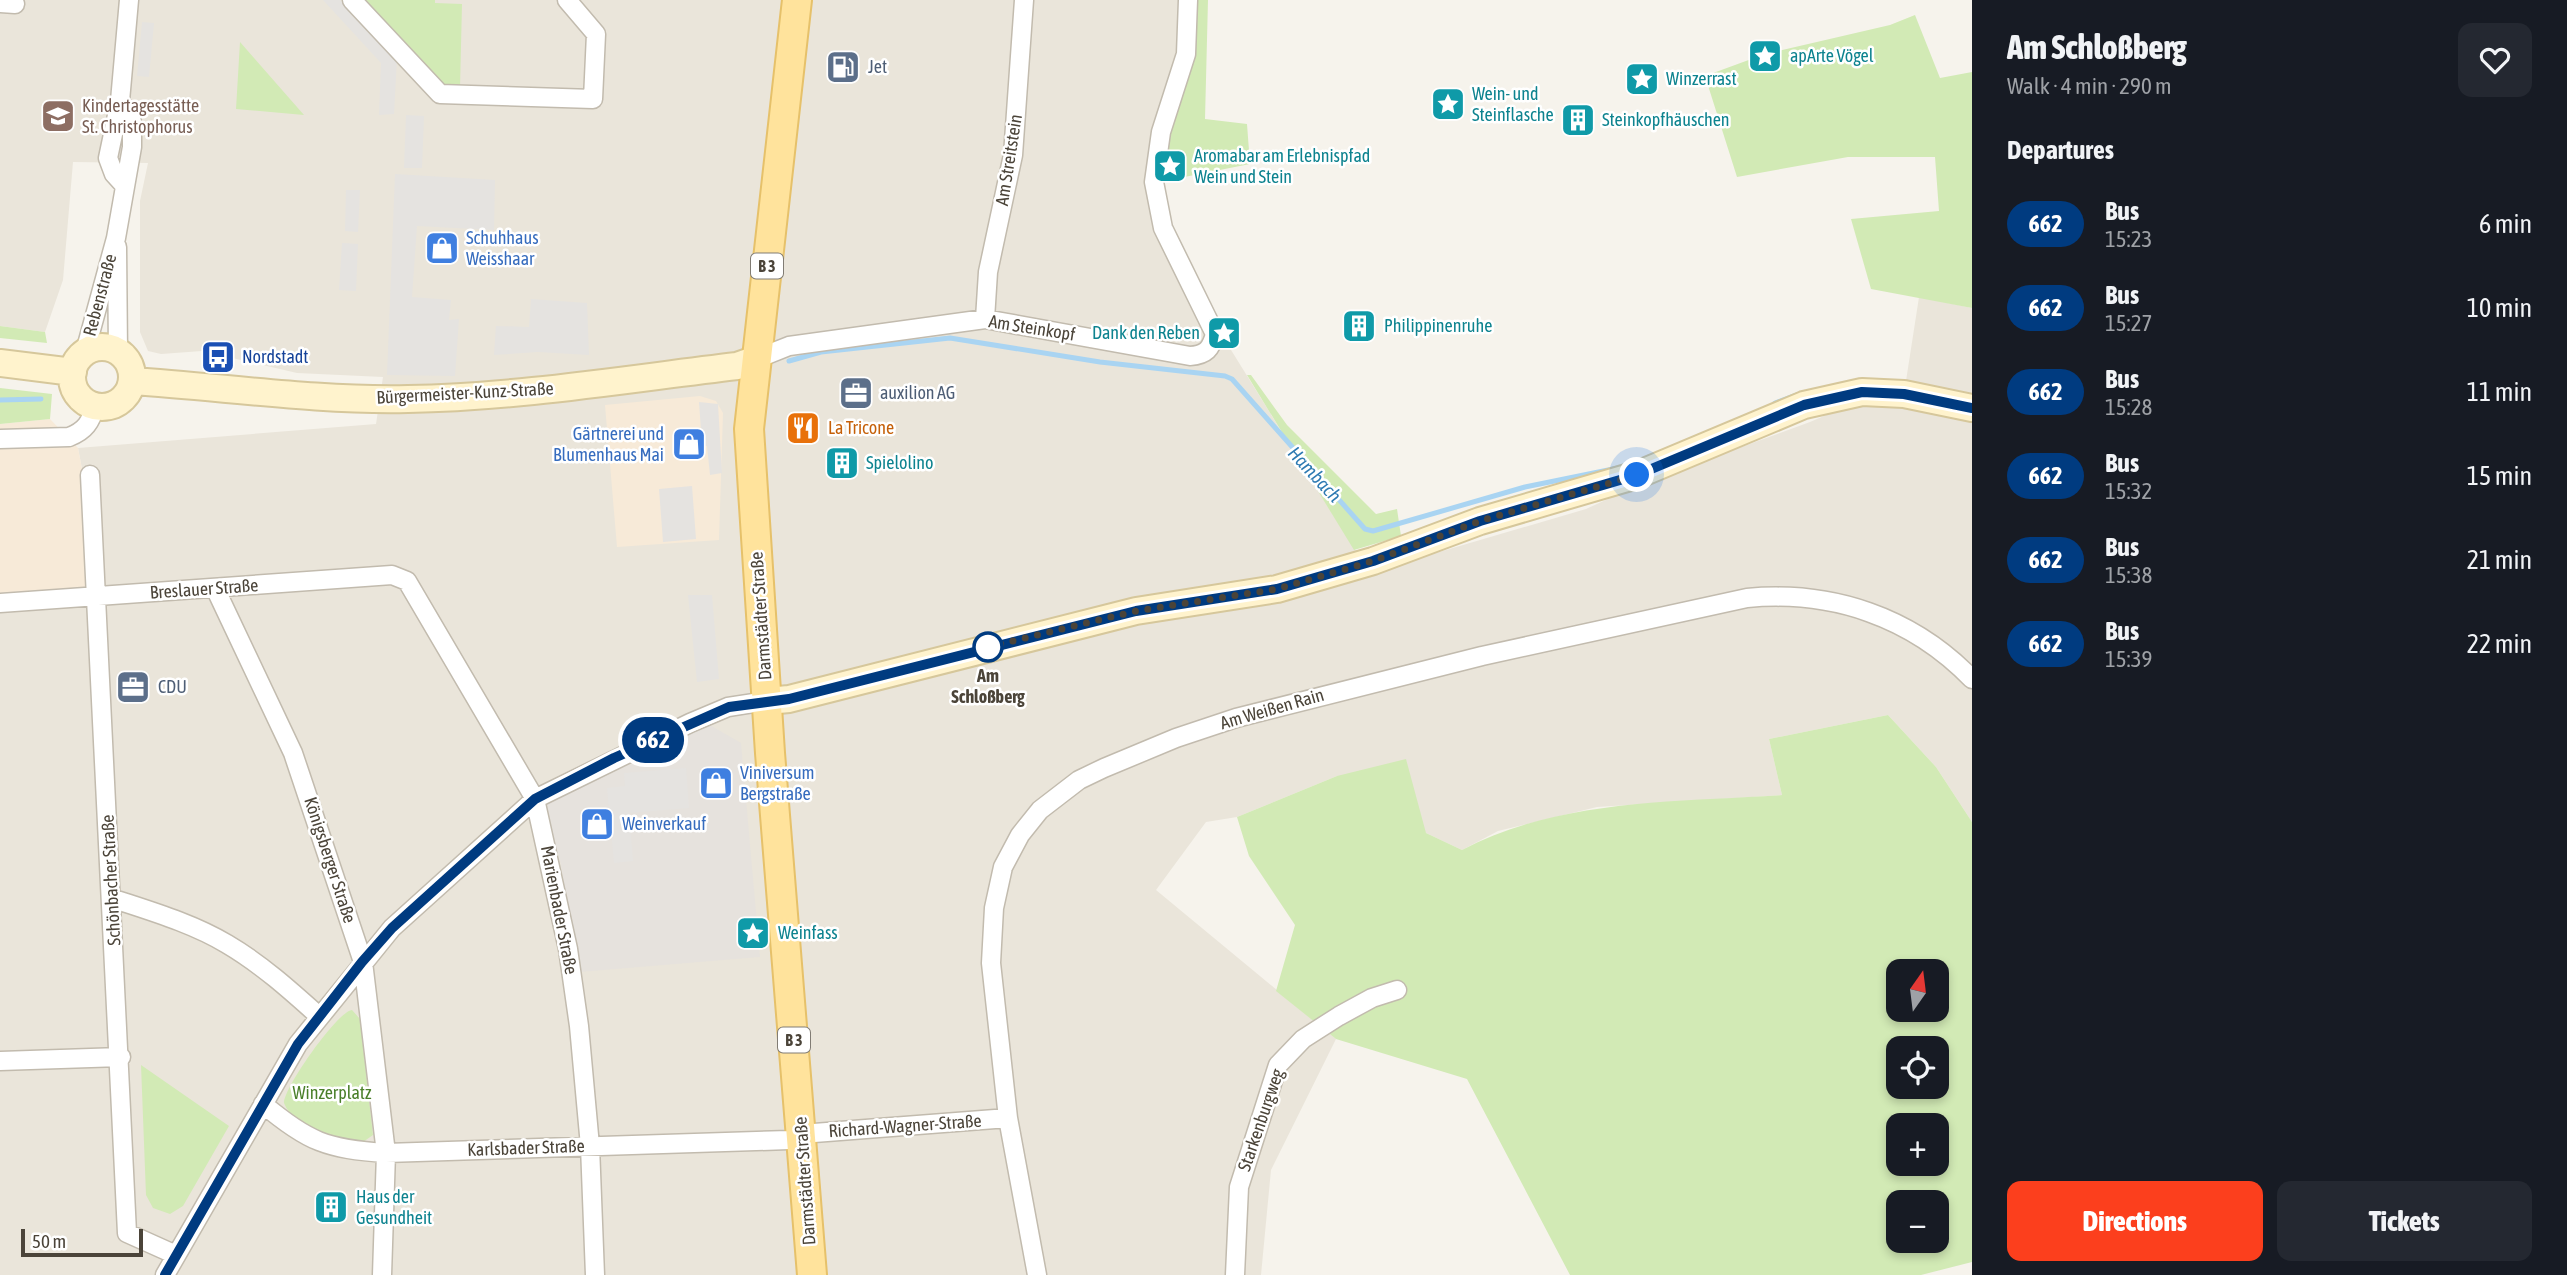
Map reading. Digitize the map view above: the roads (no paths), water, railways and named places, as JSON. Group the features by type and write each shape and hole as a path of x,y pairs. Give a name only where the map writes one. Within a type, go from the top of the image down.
{"main road":[{"name":"Darmstädter Straße","path":"797,0 749,420 750,481 812,1275"}],"street":[{"name":"Rebenstraße","path":"79,362 116,238 124,185 114,174 108,158 108,144 120,101 129,0"},
{"path":"352,0 440,94 593,99 596,34 567,0"},
{"name":"Am Streitstein","path":"985,319 988,272 1013,155 1024,0"},
{"name":"Am Steinkopf","path":"754,360 789,346 985,319 1190,356 1202,355 1211,347 1215,334 1163,228 1154,182 1161,132 1186,54 1188,0"},
{"name":"Rebenstraße","path":"116,238 118,352"},
{"path":"0,363 79,362 102,347 118,352 129,364 132,380 123,398 105,407 95,406 80,397 75,389 79,362"},
{"name":"Bürgermeister-Kunz-Straße","path":"132,380 279,395 405,399 579,387 737,366 754,360"},
{"path":"165,1275 298,1044 392,928 535,799 690,723 729,707 789,699 1136,611 1277,589 1373,561 1480,521 1637,475 1804,405 1862,392 1904,394 1972,408"},
{"path":"0,439 69,437 86,427 95,406"},
{"name":"Schönbacher Straße","path":"90,475 121,1057 127,1233 176,1255"},
{"name":"Breslauer Straße","path":"0,603 392,575 407,581"},
{"name":"Marienbader Straße","path":"407,581 535,799 568,949 579,1026 590,1146 595,1275"},
{"name":"Königsberger Straße","path":"215,588 293,753 341,890 362,962 386,1153 382,1275"},
{"name":"Am Weißen Rain","path":"1037,1275 1008,1118 991,963 994,908 1003,867 1020,835 1040,810 1079,780 1175,738 1288,704 1482,656 1747,598 1779,595 1805,597 1859,607 1894,622 1940,651 1972,679"},
{"path":"111,898 177,921 225,943 277,977 320,1017"},
{"name":"Starkenburgweg","path":"1235,1275 1239,1186 1278,1065 1303,1039 1339,1016 1372,998 1397,990"},
{"path":"0,1061 121,1057"},
{"name":"Karlsbader Straße","path":"262,1104 294,1130 315,1142 354,1151 386,1153 789,1140 802,1137"},
{"name":"Richard-Wagner-Straße","path":"802,1137 814,1133 1008,1118"}],"waterway":[{"name":"Hambach","path":"789,361 821,352 950,338 1100,362 1225,376 1232,379 1365,529 1373,531 1525,487 1618,468"},
{"name":"Hambach","path":"1775,403 1799,394"},
{"name":"Hambach","path":"0,400 41,399"}],"place":[{"name":"apArte Vögel","path":"1765,56"},
{"name":"Jet","path":"843,67"},
{"name":"Winzerrast","path":"1642,79"},
{"name":"Wein- und Steinflasche","path":"1448,104"},
{"name":"Kindertagesstätte St. Christophorus","path":"58,116"},
{"name":"Steinkopfhäuschen","path":"1578,120"},
{"name":"Aromabar am Erlebnispfad Wein und Stein","path":"1170,166"},
{"name":"Schuhhaus Weisshaar","path":"442,248"},
{"name":"Philippinenruhe","path":"1359,326"},
{"name":"Dank den Reben","path":"1224,333"},
{"name":"Nordstadt","path":"218,357"},
{"name":"auxilion AG","path":"856,393"},
{"name":"La Tricone","path":"803,428"},
{"name":"Gärtnerei und Blumenhaus Mai","path":"689,444"},
{"name":"Spielolino","path":"842,463"},
{"name":"Am Schloßberg","path":"988,647"},
{"name":"CDU","path":"133,687"},
{"name":"Viniversum Bergstraße","path":"716,783"},
{"name":"Weinverkauf","path":"597,824"},
{"name":"Weinfass","path":"753,933"},
{"name":"Haus der Gesundheit","path":"331,1207"}],"park label":[{"name":"Winzerplatz","path":"332,1093"}]}
